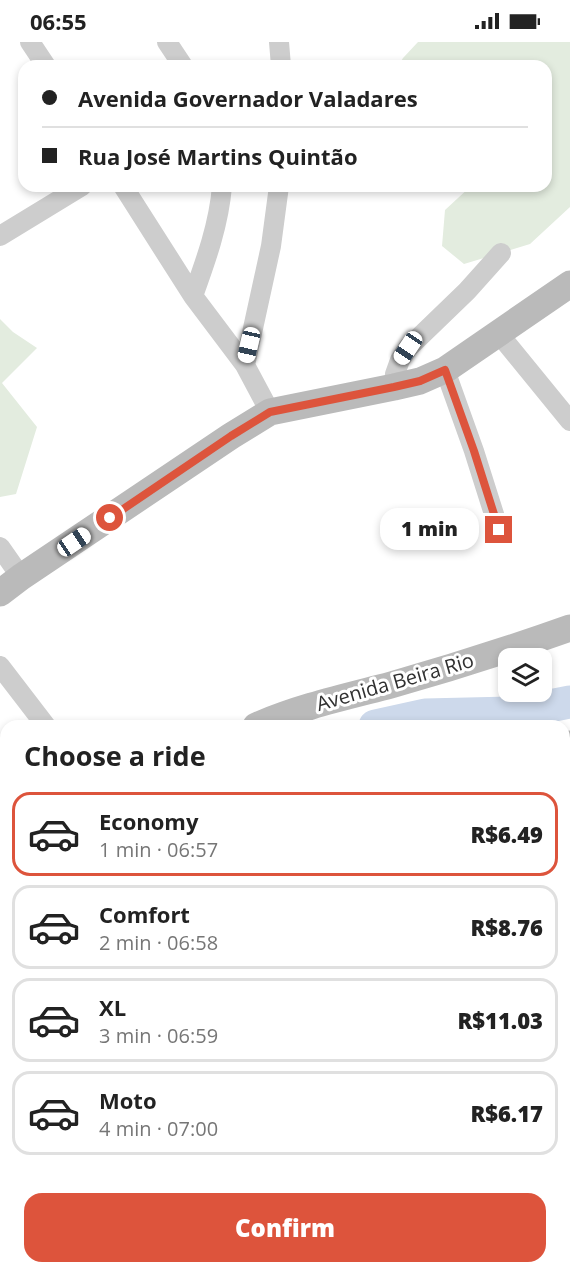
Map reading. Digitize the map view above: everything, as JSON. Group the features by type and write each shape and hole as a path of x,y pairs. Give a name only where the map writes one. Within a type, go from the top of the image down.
{"street":[{"path":"30,42 42,60"},
{"path":"167,42 179,60"},
{"path":"279,42 280,60"},
{"path":"0,236 72,192"},
{"path":"127,192 193,296 245,365 270,412"},
{"path":"193,296 215,227 221,192"},
{"path":"245,365 271,246 278,192"},
{"path":"394,387 395,374 400,360 408,348 467,291 501,253"},
{"path":"0,547 10,585 270,412 420,381 445,370 570,284"},
{"path":"499,333 570,421"},
{"path":"445,370 499,530"},
{"name":"Avenida Beira Rio","path":"270,720 537,640 570,628"},
{"path":"0,666 40,720"}],"shaded area":[{"path":"418,42 570,42 570,207 530,244 464,264 442,246 445,210 464,192 552,192 552,60 402,60"},
{"path":"0,319 13,332 37,348 2,383 37,427 16,494 0,497"}],"waterway":[{"path":"402,720 425,715 514,713 570,702"}],"route":[{"path":"110,518 270,412 420,381 445,370 499,530"}]}
